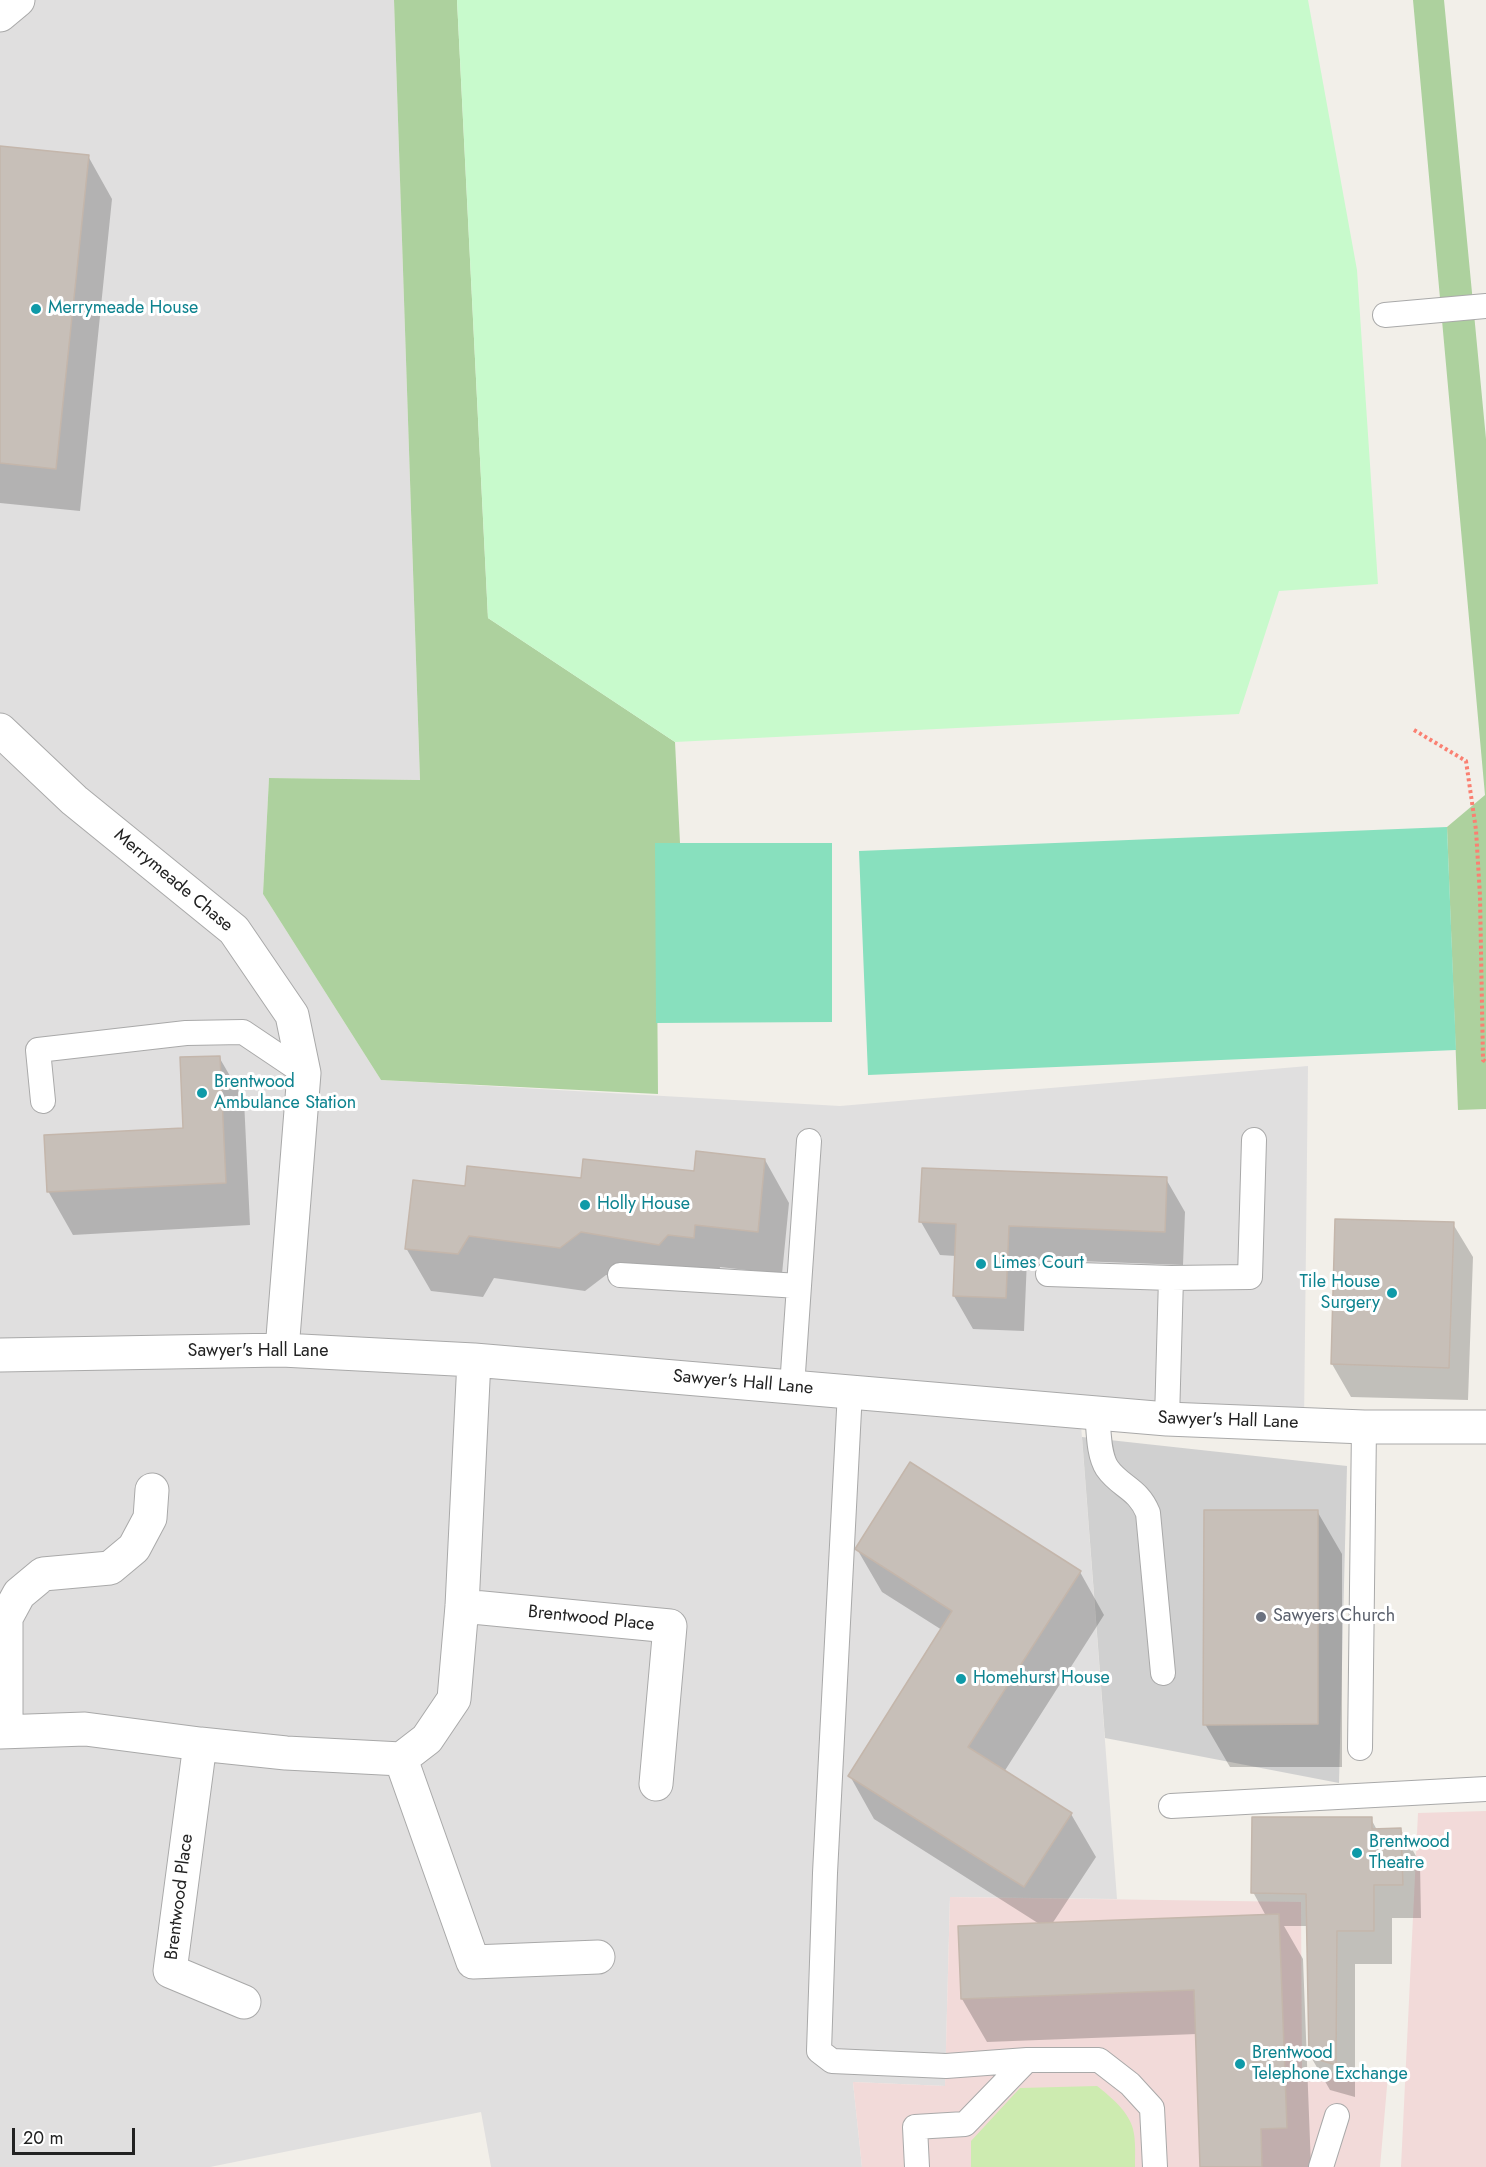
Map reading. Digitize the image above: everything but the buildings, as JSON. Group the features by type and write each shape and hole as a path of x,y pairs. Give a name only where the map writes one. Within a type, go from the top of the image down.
{"street":[{"path":"0,15 18,0"},
{"name":"Merrymeade Chase","path":"0,730 74,800 234,930 292,1016 304,1073 282,1350"},
{"name":"Sawyer's Hall Lane","path":"0,1355 282,1350 474,1360 1167,1419 1364,1427 1486,1426"},
{"path":"152,1490 150,1518 134,1548 110,1568 43,1574 19,1594 6,1618 3,1732 85,1729 286,1753 401,1759 427,1739 454,1699 462,1606 474,1360"},
{"name":"Brentwood Place","path":"462,1606 670,1626 656,1784"},
{"name":"Brentwood Place","path":"200,1744 170,1971 244,2002"},
{"path":"401,1759 473,1962 598,1957"}],"lane":[{"path":"1385,315 1486,306"},
{"path":"43,1101 38,1050 186,1033 243,1032 304,1073"},
{"path":"1048,1274 1250,1278 1254,1140"},
{"path":"792,1387 809,1141"},
{"path":"620,1275 799,1286"},
{"path":"1167,1419 1171,1278"},
{"path":"850,1391 825,1873 819,2050 832,2061 946,2066 1027,2060 1100,2060 1130,2084 1152,2108 1155,2167"},
{"path":"1097,1413 1103,1461 1109,1471 1135,1492 1148,1513 1163,1673"},
{"path":"1360,1748 1364,1427"},
{"path":"1171,1806 1486,1789"},
{"path":"916,2167 915,2127 965,2124 1027,2060"},
{"path":"1320,2167 1337,2116"}],"path":[{"path":"1413,730 1466,761 1477,841 1483,1060 1486,1062"}],"shaded area":[{"path":"0,0 394,0 420,780 269,778 263,894 381,1080 840,1106 1308,1066 1304,1424 1080,1412 1117,1899 950,1897 945,2086 853,2082 862,2167 491,2167 481,2112 210,2167 0,2167"},
{"path":"1082,1437 1347,1466 1339,1783 1105,1738"},
{"path":"1486,1811 1486,2167 1401,2167 1418,1813"},
{"path":"950,1897 1301,1902 1302,2072 1388,2075 1380,2167 862,2167 853,2082 945,2086"}],"green space":[{"path":"394,0 457,0 488,618 675,742 680,843 656,844 658,1094 381,1080 263,894 269,778 420,780"},
{"path":"457,0 1308,0 1357,270 1378,584 1279,591 1239,714 675,742 488,618"},
{"path":"1413,0 1444,0 1486,439 1486,1109 1458,1110 1447,827 1485,795"},
{"path":"1447,827 1456,1050 868,1075 859,851"},
{"path":"655,843 832,843 832,1022 656,1023"},
{"path":"1097,2086 1119,2105 1131,2123 1135,2138 1135,2167 971,2167 971,2141 1020,2088"}],"place":[{"name":"Merrymeade House","path":"36,309"},
{"name":"Brentwood Ambulance Station","path":"202,1093"},
{"name":"Holly House","path":"585,1205"},
{"name":"Limes Court","path":"981,1264"},
{"name":"Tile House Surgery","path":"1392,1293"},
{"name":"Sawyers Church","path":"1261,1617"},
{"name":"Homehurst House","path":"961,1679"},
{"name":"Brentwood Theatre","path":"1357,1853"},
{"name":"Brentwood Telephone Exchange","path":"1240,2064"}]}
